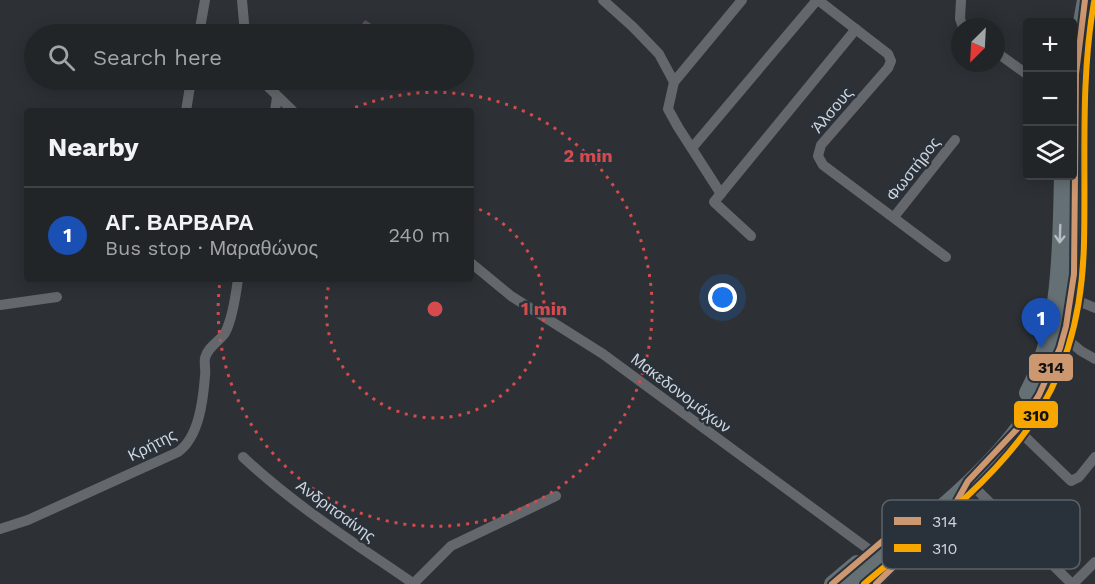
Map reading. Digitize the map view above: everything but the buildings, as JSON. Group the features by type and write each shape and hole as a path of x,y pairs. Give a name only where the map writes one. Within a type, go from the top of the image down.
{"main road":[{"path":"1070,18 1073,0"},
{"path":"946,500 968,481 1017,429 1045,382 1063,336 1064,298 1075,250 1076,74 1085,0"},
{"path":"931,500 975,460 1008,422 1024,398 1040,365 1052,321 1064,298 1059,285 1062,180"},
{"path":"832,584 882,542"},
{"path":"850,584 882,556"}],"street":[{"path":"201,24 205,0"},
{"path":"242,0 244,24"},
{"path":"603,0 659,54 674,82"},
{"path":"721,194 668,109 674,82 742,0"},
{"path":"692,148 818,0"},
{"name":"Άλσους","path":"818,0 888,54 891,61 888,68 821,145 818,156 823,165 946,257"},
{"path":"960,18 961,0"},
{"path":"751,236 714,202 856,29"},
{"path":"1005,58 1024,72"},
{"path":"187,108 190,90"},
{"path":"270,90 290,108"},
{"path":"275,108 277,97"},
{"name":"Φωστήρος","path":"894,217 956,140"},
{"name":"Μακεδονομάχων","path":"474,265 511,296 603,354 871,551"},
{"name":"Κρήτης","path":"0,529 35,517 178,452 188,443 196,427 206,375 205,359 208,350 226,330 237,282"},
{"path":"0,305 57,297"},
{"path":"1064,298 1095,308"},
{"path":"1063,336 1095,359"},
{"path":"1017,429 1071,481 1079,477 1095,457"},
{"name":"Ανδριτσαίνης","path":"243,457 264,477 353,544 414,584"},
{"path":"957,500 968,481 987,500"},
{"path":"414,584 451,546 556,496"},
{"path":"1057,569 1072,584 1095,562"},
{"path":"876,584 891,569"}],"transit line":[{"name":"314","path":"957,500 968,481 1017,429 1039,395 1060,348 1066,326 1074,274 1076,74 1085,0"},
{"name":"310","path":"963,500 1019,441 1045,401 1065,356 1078,304 1084,243 1085,92 1094,2"},
{"name":"314","path":"832,584 882,542"},
{"name":"310","path":"864,584 882,569"},
{"name":"314","path":"876,584 891,569"}],"place":[{"name":"ΑΓ. ΒΑΡΒΑΡΑ","path":"1041,348"}]}
